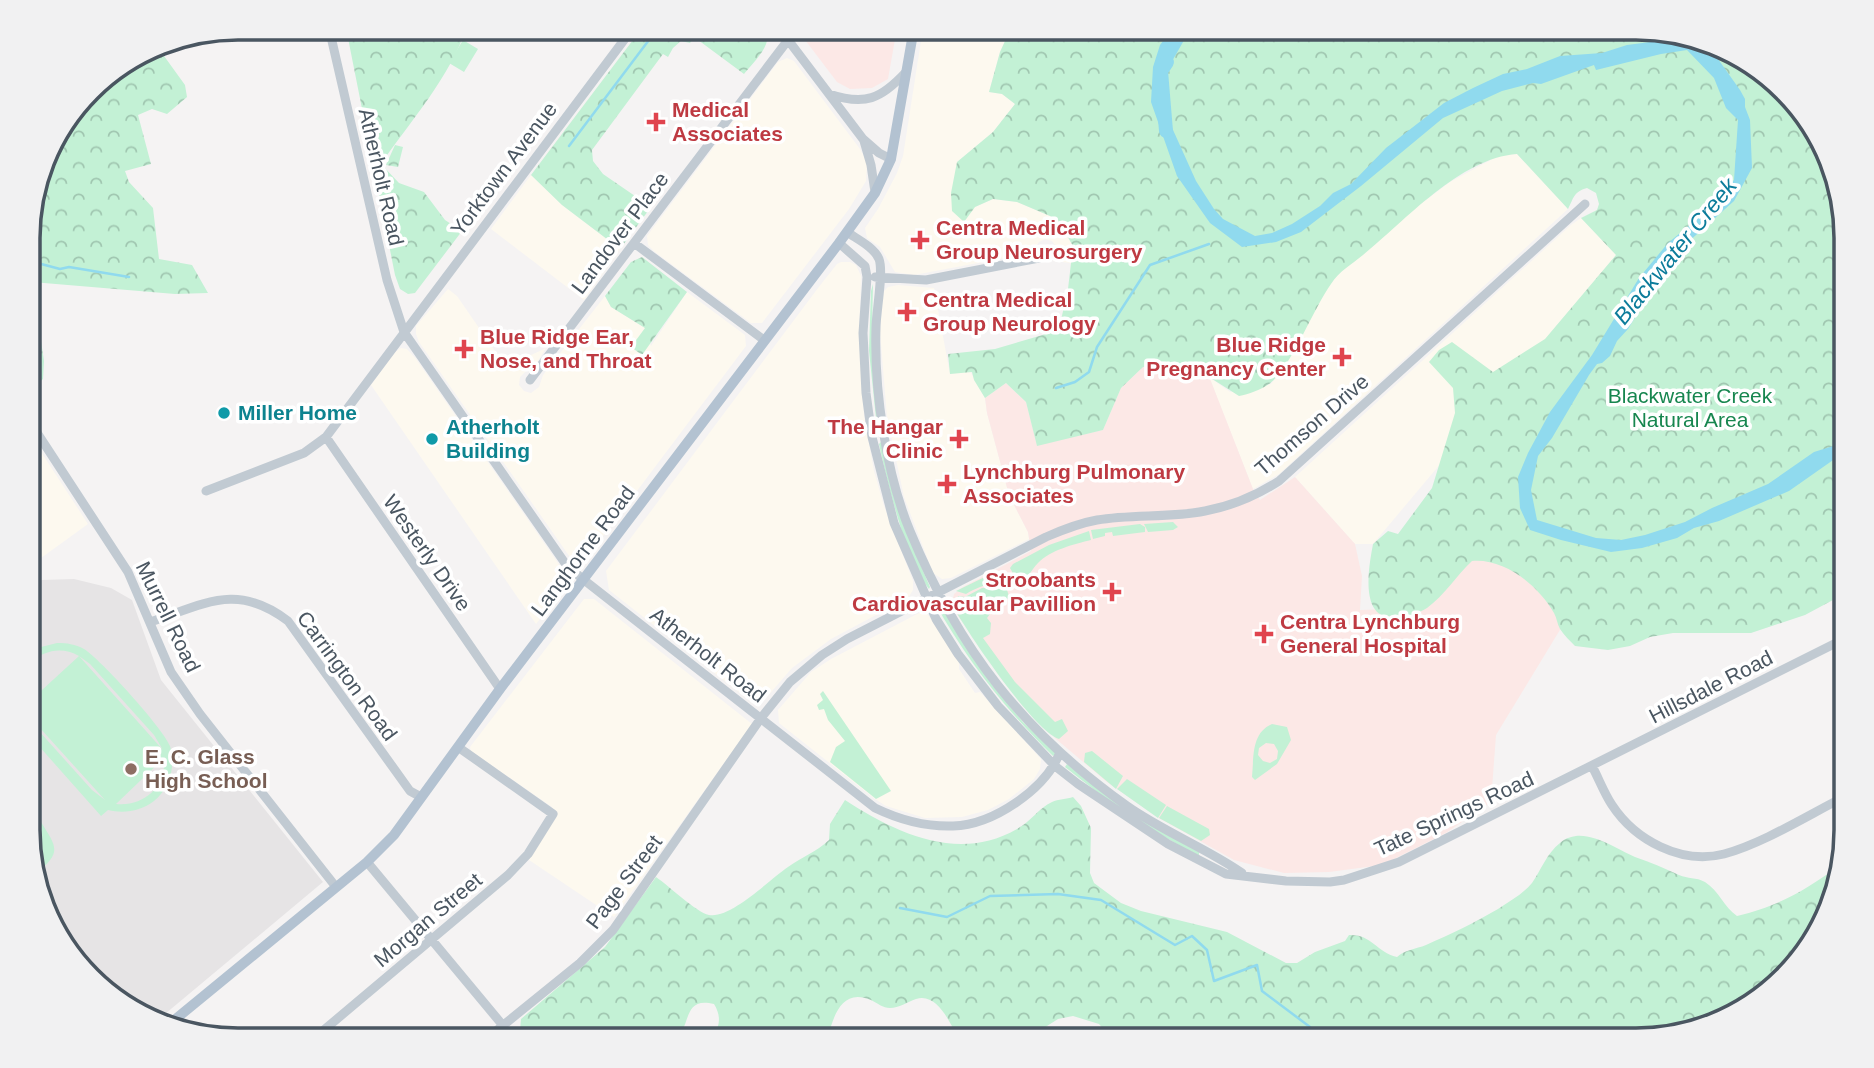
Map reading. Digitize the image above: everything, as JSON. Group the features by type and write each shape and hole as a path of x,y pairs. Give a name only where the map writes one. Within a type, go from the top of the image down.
{"main road":[{"name":"Langhorne Road","path":"177,1018 367,862 394,835 500,690 839,243 875,193 891,159 912,40"}],"street":[{"name":"Atherholt Road","path":"331,40 387,280 404,332 567,566 874,808 895,818 922,825 956,827 988,818 1013,805 1038,785 1055,766 1060,752"},
{"name":"Yorktown Avenue","path":"206,491 304,453 326,438 624,40"},
{"path":"788,40 863,139 891,159"},
{"name":"Landover Place","path":"530,380 788,40"},
{"path":"827,93 846,100 862,101 891,88 907,71"},
{"path":"863,139 871,165 875,193"},
{"name":"Thomson Drive","path":"761,718 790,682 822,655 873,625 1046,537 1099,520 1203,512 1234,505 1270,487 1585,204"},
{"name":"Tate Springs Road","path":"847,232 879,259 877,383 884,436 909,528 937,593 982,666 1023,716 1068,760 1128,807 1172,835 1209,852 1244,874"},
{"path":"634,243 764,340"},
{"path":"839,243 865,266 867,277 926,280 1040,258 1047,251"},
{"name":"Tate Springs Road","path":"867,277 863,333 866,393 872,437 894,523 926,599 958,654 978,681 1055,766 1102,802 1168,844 1226,874 1286,881 1330,882 1399,862 1592,766"},
{"name":"Murrell Road","path":"40,437 128,572 171,671 200,714 337,887"},
{"name":"Westerly Drive","path":"326,438 500,690"},
{"name":"Carrington Road","path":"150,622 225,598 248,599 270,607 288,621 410,791 421,797"},
{"name":"Hillsdale Road","path":"1592,766 1833,645"},
{"name":"Page Street","path":"500,1028 580,963 612,930 761,718"},
{"name":"Morgan Street","path":"326,1028 508,875 528,853 553,814 458,747"},
{"name":"Atherholt Road","path":"1055,766 1068,760"},
{"path":"1592,766 1612,805 1634,831 1660,848 1692,855 1723,854 1758,840 1833,802"},
{"path":"367,862 505,1028"}],"shaded area":[{"path":"805,40 895,40 888,79 872,88 850,89 837,82"},
{"path":"921,40 1006,40 989,92 1002,94 1015,104 993,132 957,162 975,207 993,199 1017,202 1050,216 1062,227 1073,246 1071,263 1053,261 1058,249 1052,241 1045,239 1039,242 1033,251 1020,255 914,275 895,272 880,247 867,238 865,228 897,173 903,156"},
{"path":"787,58 794,61 860,149 867,162 866,181 849,209 762,323 751,323 655,252 648,245 647,236 778,62"},
{"path":"1517,154 1568,209 1279,474 1253,489 1209,377 1230,392 1271,384 1284,366 1329,285 1343,269 1450,182 1500,155"},
{"path":"531,175 562,205 620,249 584,300 491,229"},
{"path":"1581,218 1616,255 1373,544 1355,544 1295,477"},
{"path":"841,262 856,265 861,276 859,334 864,416 874,471 884,506 913,581 913,590 908,598 831,639 792,668 766,698 756,702 749,700 609,590 606,571 818,288"},
{"path":"898,285 934,288 950,374 970,371 985,398 1009,495 1028,532 1029,539 951,578 942,579 933,573 904,497 887,417 880,332 883,292 888,287"},
{"path":"448,289 457,296 506,367 546,348 533,369 520,377 519,385 524,391 531,393 539,387 543,375 605,296 611,307 645,328 651,346 687,292 745,335 746,346 585,560 572,560 419,342 416,326"},
{"path":"401,348 407,349 416,359 567,576 567,585 536,624 371,385 395,352"},
{"name":"Centra Lynchburg General Hospital","path":"1191,363 1207,371 1253,489 1260,500 1295,477 1355,544 1362,576 1360,610 1393,609 1473,527 1569,615 1496,735 1491,802 1446,833 1382,865 1329,872 1284,873 1234,860 1159,818 1107,782 1056,739 1017,696 951,606 954,594 963,587 1031,551 1028,532 1009,495 985,398 1006,383 1026,402 1037,445 1103,430 1121,388 1143,367"},
{"path":"40,450 88,524 40,559"},
{"name":"E. C. Glass High School","path":"74,579 111,588 132,600 161,680 323,882 165,1014 118,987 89,960 61,918 51,894 44,869 40,830 42,580"},
{"path":"584,599 594,599 752,724 614,917 529,860 555,818 552,807 471,751 470,747"},
{"path":"919,613 927,614 933,621 975,693 980,692 1041,759 1040,769 1034,779 1009,799 988,810 962,817 925,818 886,806 779,723 778,710 811,672"}],"green space":[{"path":"348,40 461,40 440,81 381,164 399,183 424,192 445,220 462,231 415,293 408,294 400,289"},
{"path":"463,40 478,49 464,72 449,63"},
{"path":"633,40 692,40 690,43 681,41 668,57 663,54 592,150 593,161 603,174 651,207 620,249 562,205 531,175"},
{"path":"698,40 767,40 762,52 744,74"},
{"name":"Blackwater Creek Natural Area","path":"1006,40 1636,40 1687,47 1712,55 1735,67 1776,98 1793,118 1819,162 1830,199 1833,225 1833,600 1805,615 1751,633 1673,633 1608,650 1575,646 1560,629 1547,603 1529,583 1496,564 1472,561 1439,597 1420,612 1397,617 1385,616 1376,611 1369,591 1373,544 1388,531 1398,534 1432,488 1455,413 1453,388 1429,362 1439,350 1452,342 1493,372 1545,339 1616,255 1581,218 1597,210 1599,204 1596,193 1587,188 1579,191 1568,209 1517,154 1496,158 1454,179 1341,272 1324,294 1285,366 1266,386 1239,396 1209,377 1207,371 1191,363 1143,367 1121,388 1103,430 1037,446 1026,402 1006,383 985,398 972,372 950,374 948,354 995,349 1046,334 1061,320 1068,289 1073,246 1062,227 1050,216 1017,202 993,199 975,207 964,222 952,211 951,193 957,162 993,132 1015,104 1002,94 989,92"},
{"path":"163,55 185,85 187,97 167,114 152,109 138,115 151,164 125,171 129,182 153,208 159,259 192,265 208,293 175,294 40,283 42,212 47,187 61,150 89,108 108,89 139,67"},
{"path":"395,145 403,147 398,167 386,165"},
{"path":"642,257 687,292 642,355 631,347 645,328 611,307 605,296 631,262"},
{"path":"873,284 872,330 877,428 869,351"},
{"path":"40,335 44,361 43,379 40,382"},
{"path":"881,442 929,589 912,559 898,520 879,444"},
{"path":"1173,522 1178,527 1173,530 1148,532 1144,524"},
{"path":"1140,524 1145,527 1145,532 1113,536 1112,532 1093,539 1091,530"},
{"path":"1089,531 1091,540 1049,554 1019,584 1010,568 1013,564 1049,545"},
{"path":"995,572 1001,575 1009,590 993,584 966,594 956,591"},
{"path":"997,587 1007,590 1010,599 1002,598 987,618 991,623 990,634 983,638 1015,682 1055,722 1062,719 1068,731 1059,739 1048,732 1019,702 955,610 958,596 965,597 982,588"},
{"path":"937,601 993,686 1023,722 1056,753 1053,756 988,684 947,624 935,603"},
{"path":"61,643 84,649 116,679 165,737 172,754 172,769 168,783 154,801 132,811 108,810 101,816 40,747 40,732 92,790 105,800 40,728 40,692 79,656 60,650 40,656 40,648","holes":["79,656 90,664 154,735 163,750","164,758 162,778 151,793 135,802 116,804"]},
{"path":"823,691 891,791 876,799 830,762 836,747 845,741 828,720 824,709 819,710 817,705 823,700 820,694"},
{"path":"1272,724 1287,727 1291,740 1277,764 1255,780 1252,777 1255,746 1265,728","holes":["1266,743 1274,744 1278,751 1277,759 1270,763 1263,761 1258,755 1259,748"]},
{"path":"1092,751 1123,776 1116,789 1084,762 1085,753"},
{"path":"1067,764 1131,811 1199,852 1199,856 1113,804 1065,767"},
{"path":"1127,779 1166,805 1158,818 1117,789"},
{"path":"1073,797 1081,806 1091,828 1090,873 1094,883 1121,903 1141,911 1227,932 1286,963 1297,963 1315,952 1345,941 1349,935 1363,937 1397,957 1426,945 1480,919 1525,891 1555,847 1578,836 1598,840 1679,875 1705,882 1737,916 1791,897 1829,873 1813,918 1793,950 1776,970 1735,1001 1712,1013 1675,1024 1649,1027 1102,1027 1073,1016 1058,1019 1045,1027 952,1027 943,1011 931,1000 916,999 890,1008 860,997 845,1001 835,1015 831,1028 718,1028 719,1018 714,1004 704,1003 692,1008 684,1028 520,1028 521,1019 605,947 656,877 697,909 709,915 718,915 739,905 788,867 829,840 830,824 845,800 906,833 928,840 972,843 995,839 1017,829 1057,800"},
{"path":"1167,806 1209,829 1210,835 1201,841 1159,818"},
{"path":"40,823 51,838 54,850 44,866 42,856"}],"water":[{"path":"1164,40 1184,40 1159,84 1158,103 1196,181 1223,219 1255,236 1272,233 1292,224 1320,206 1333,193 1351,184 1386,148 1444,103 1503,74 1527,69 1560,56 1602,53 1627,45 1655,41 1687,47 1716,57 1745,99 1750,120 1752,168 1734,201 1677,252 1646,289 1628,329 1617,341 1610,356 1597,364 1589,375 1552,438 1538,456 1531,490 1537,520 1596,538 1621,540 1685,522 1768,484 1814,452 1833,446 1833,460 1789,491 1719,521 1694,528 1677,538 1642,548 1611,552 1530,530 1520,508 1518,477 1550,412 1592,355 1639,278 1668,243 1703,214 1734,180 1738,120 1726,108 1714,78 1687,50 1596,70 1594,65 1541,84 1533,83 1502,91 1443,118 1301,232 1276,242 1242,247 1210,223 1177,176 1151,102 1153,67"}],"waterway":[{"path":"569,146 649,40"},
{"name":"Blackwater Creek","path":"1166,131 1161,71 1167,62"},
{"path":"1056,388 1075,382 1089,372 1097,347 1150,265 1209,244"},
{"path":"40,264 60,269 69,267 129,277"},
{"path":"900,908 947,917 990,896 1058,894 1101,900 1175,945 1192,936 1207,950 1214,981 1257,965 1262,991 1310,1027"}],"place":[{"name":"Medical Associates","path":"656,122"},
{"name":"Centra Medical Group Neurosurgery","path":"920,240"},
{"name":"Centra Medical Group Neurology","path":"907,312"},
{"name":"Blue Ridge Ear, Nose, and Throat","path":"464,349"},
{"name":"Blue Ridge Pregnancy Center","path":"1342,357"},
{"name":"Miller Home","path":"224,413"},
{"name":"Atherholt Building","path":"432,439"},
{"name":"The Hangar Clinic","path":"959,439"},
{"name":"Lynchburg Pulmonary Associates","path":"947,484"},
{"name":"Stroobants Cardiovascular Pavillion","path":"1112,592"},
{"name":"Centra Lynchburg General Hospital","path":"1264,634"},
{"name":"E. C. Glass High School","path":"131,769"}]}
